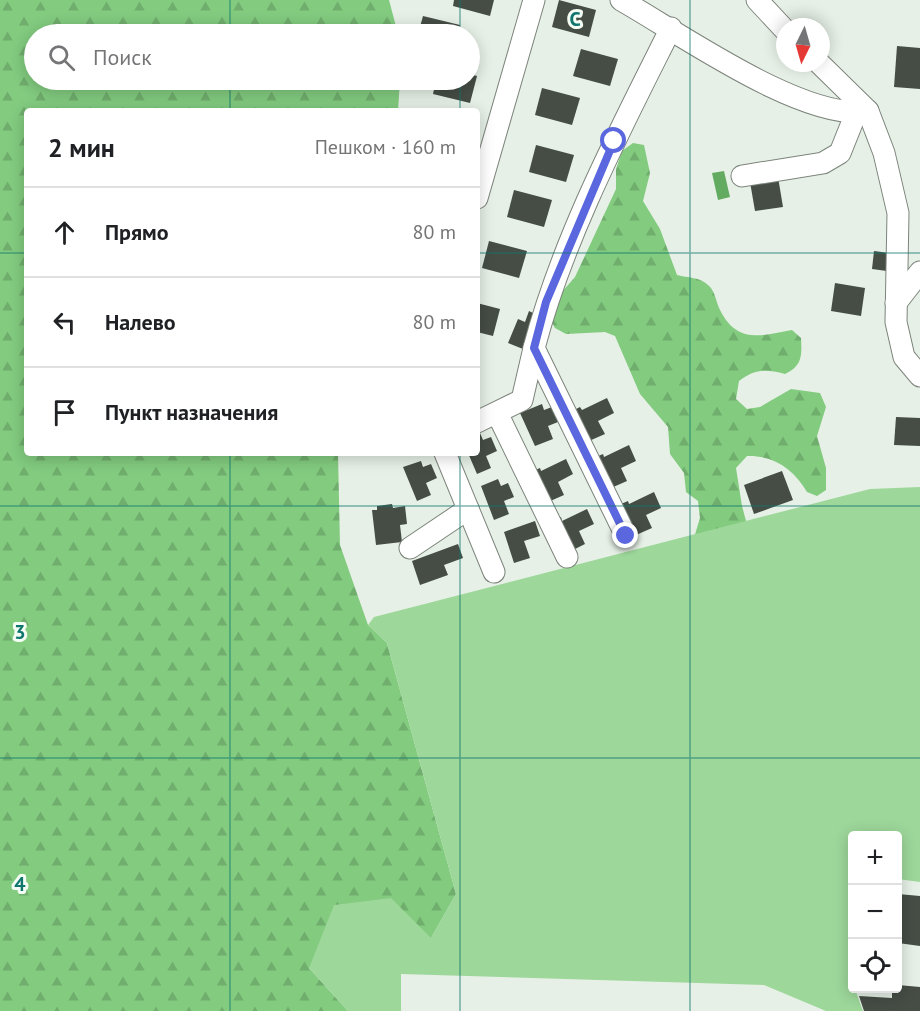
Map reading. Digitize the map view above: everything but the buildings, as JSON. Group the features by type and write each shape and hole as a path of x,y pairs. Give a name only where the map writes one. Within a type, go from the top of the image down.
{"street":[{"path":"480,188 534,0"},
{"path":"621,0 751,77 823,108 862,112"},
{"path":"757,0 776,20"},
{"path":"480,421 522,400 525,395 546,302 614,141 671,28"},
{"path":"827,72 862,112 884,153 898,213 896,322 904,357 920,376"},
{"path":"742,176 824,163 840,153 862,112"},
{"path":"897,303 920,272"},
{"path":"534,348 626,536"},
{"path":"496,413 567,557"},
{"path":"446,456 494,572"},
{"path":"410,548 468,508"}],"green space":[{"path":"0,0 389,0 395,24 24,24 24,90 399,90 398,108 24,108 24,456 338,456 340,545 368,625 387,643 456,894 431,938 309,968 348,1011 0,1011"},
{"path":"633,143 644,145 650,173 643,201 660,229 677,275 705,282 712,290 727,321 742,333 760,335 792,330 801,338 800,360 795,368 785,374 766,371 750,374 739,381 736,399 747,409 760,407 791,389 820,393 826,407 817,436 826,468 826,490 817,496 807,492 789,470 766,458 747,456 736,468 742,506 757,562 693,541 700,518 698,501 686,492 684,473 670,454 668,427 640,394 615,336 605,332 566,334 555,328 550,319 554,301 575,277 616,189 616,169 622,151"}],"shaded area":[{"path":"724,171 730,197 718,200 712,173"},
{"path":"920,487 920,882 902,880 902,831 848,831 848,993 856,993 863,1011 826,1011 764,985 401,974 401,1011 348,1011 309,968 334,905 391,898 431,938 456,894 387,643 368,625 374,617 870,489"}],"route":[{"path":"614,141 546,302 534,348 626,536"}]}
